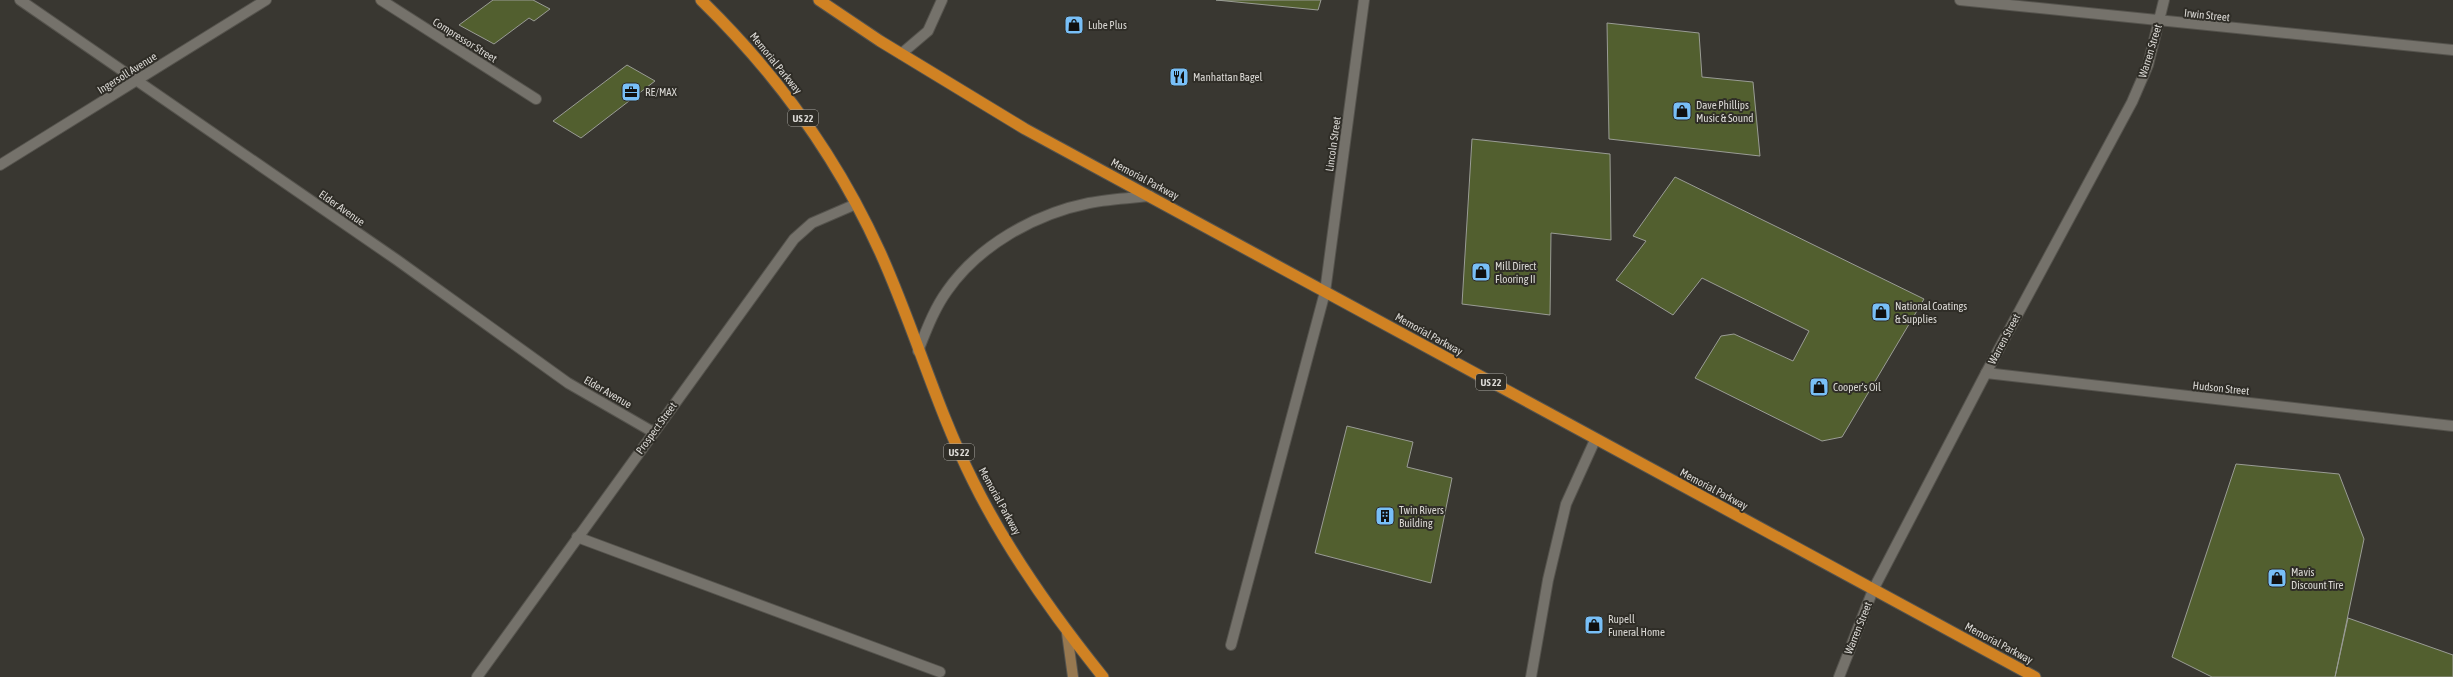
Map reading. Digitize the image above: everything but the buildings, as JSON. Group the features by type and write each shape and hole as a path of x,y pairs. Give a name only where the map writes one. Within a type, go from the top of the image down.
{"highway":[{"name":"Memorial Parkway","path":"701,0 740,39 795,107 818,140 856,204 880,252 918,351 960,453 984,503 1012,550 1067,632 1103,677"},
{"name":"Memorial Parkway","path":"819,0 901,54 1025,129 1595,440 2035,677"}],"main road":[{"path":"1067,632 1073,677"}],"street":[{"name":"Elder Avenue","path":"20,0 359,234 568,383 653,432"},
{"name":"Ingersoll Avenue","path":"0,165 266,0"},
{"name":"Compressor Street","path":"381,0 536,98"},
{"path":"901,54 928,31 942,0"},
{"name":"Lincoln Street","path":"1231,645 1325,292 1364,0"},
{"name":"Irwin Street","path":"1960,0 2453,50"},
{"name":"Warren Street","path":"1839,677 1873,590 2086,184 2132,102 2148,65 2164,0"},
{"path":"918,351 931,318 948,290 964,271 1013,233 1037,220 1089,203 1150,196"},
{"name":"Prospect Street","path":"477,677 794,239 812,223 856,204"},
{"name":"Hudson Street","path":"1986,373 2453,426"},
{"path":"1531,677 1548,580 1566,504 1595,440"},
{"path":"577,538 940,672"}],"place":[{"name":"Lube Plus","path":"1074,25"},
{"name":"Manhattan Bagel","path":"1179,77"},
{"name":"RE/MAX","path":"631,92"},
{"name":"Dave Phillips Music & Sound","path":"1682,111"},
{"name":"Mill Direct Flooring II","path":"1481,272"},
{"name":"National Coatings & Supplies","path":"1881,312"},
{"name":"Cooper's Oil","path":"1819,387"},
{"name":"Twin Rivers Building","path":"1385,516"},
{"name":"Mavis Discount Tire","path":"2277,578"},
{"name":"Rupell Funeral Home","path":"1594,625"}]}
